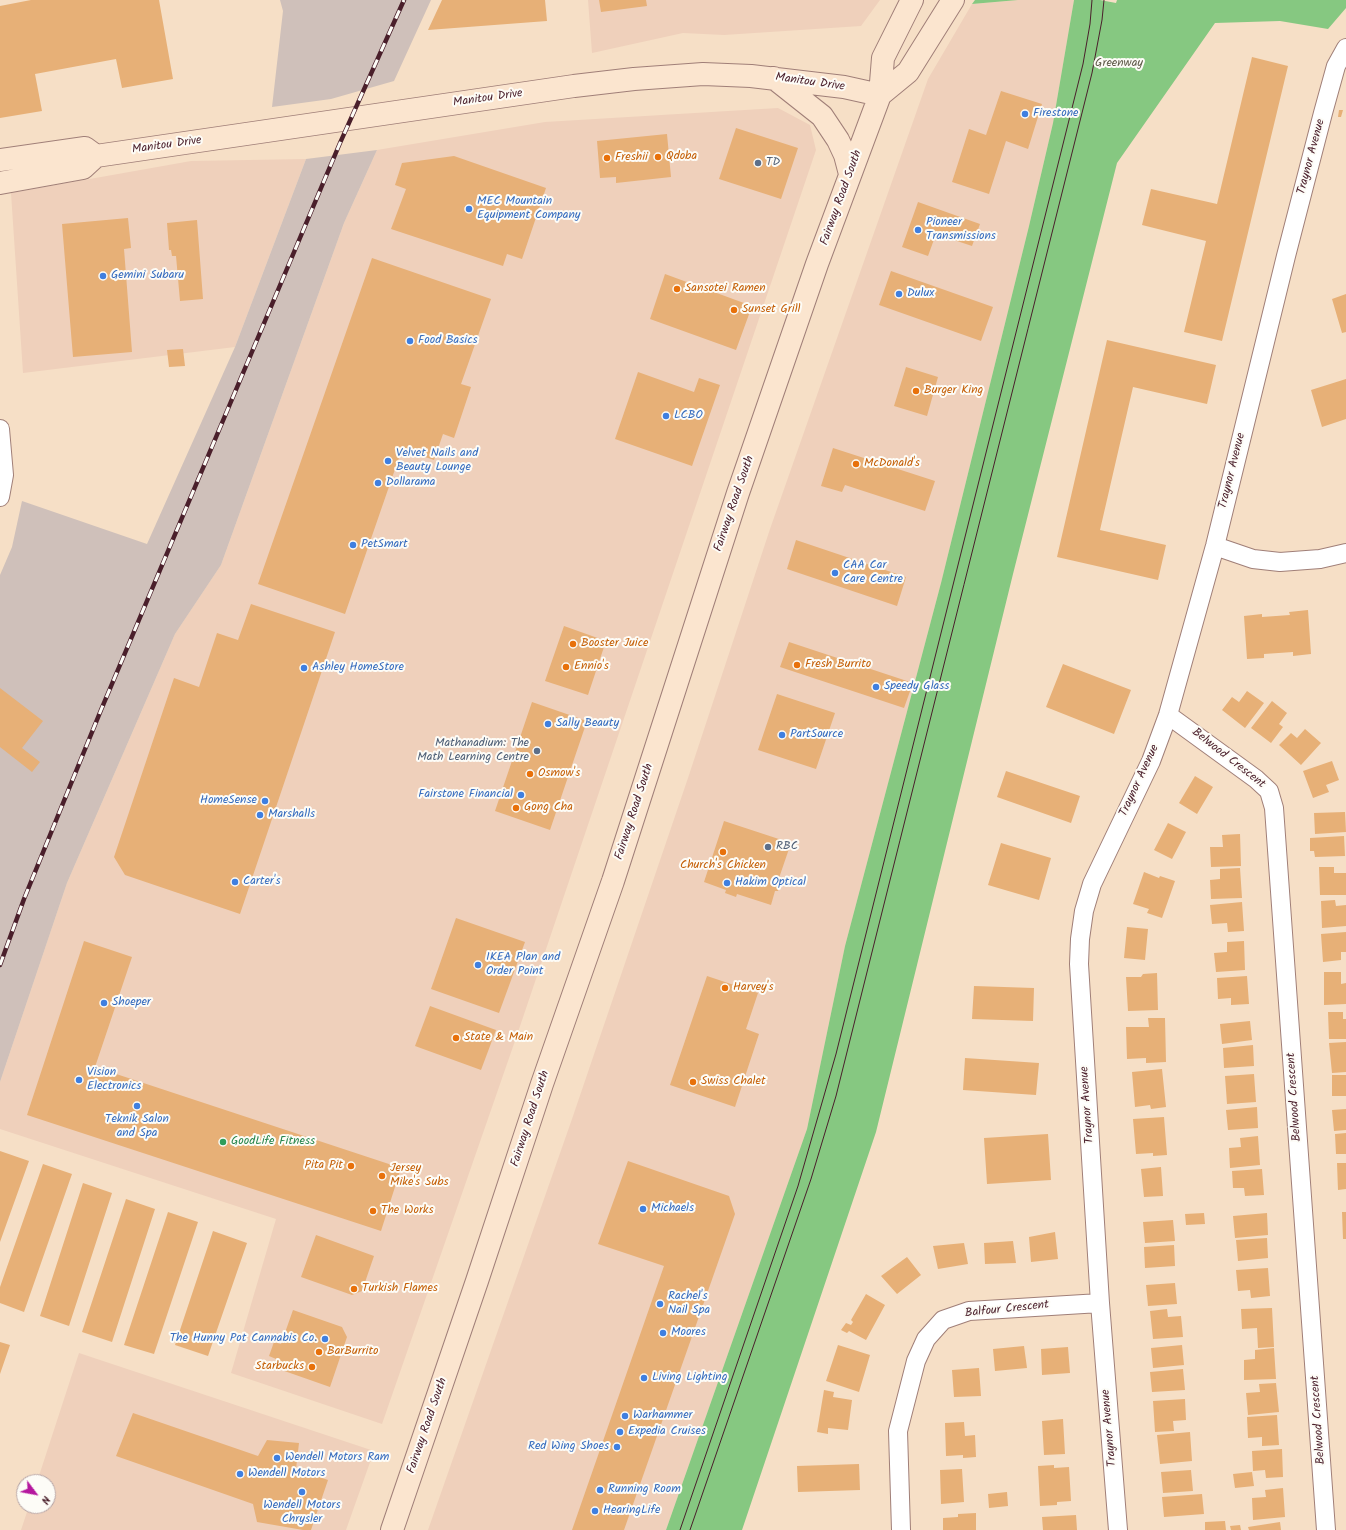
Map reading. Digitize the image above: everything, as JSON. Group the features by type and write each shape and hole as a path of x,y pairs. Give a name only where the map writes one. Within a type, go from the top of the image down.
{"main road":[{"path":"880,95 883,58 912,0"},
{"path":"880,95 908,72 953,0"},
{"name":"Manitou Drive","path":"96,156 574,86 703,74 773,78 844,87 880,95"},
{"path":"773,78 822,116 838,140 845,155 850,174"},
{"name":"Fairway Road South","path":"392,1530 542,1084 611,886 738,493 817,264 880,95"},
{"path":"0,160 85,148 96,156 83,168 0,183"}],"street":[{"name":"Traynor Avenue","path":"1118,1530 1100,1303 1079,964 1080,939 1084,911 1092,884 1151,760 1168,715 1215,546 1286,256 1323,114 1336,66 1346,48"},
{"path":"0,429 4,475 0,497"},
{"path":"1215,546 1253,559 1280,562 1320,559 1346,553"},
{"name":"Belwood Crescent","path":"1168,715 1256,779 1269,791 1274,808 1326,1530"},
{"name":"Balfour Crescent","path":"902,1530 898,1432 916,1361 926,1339 943,1320 969,1311 1100,1303"}],"shaded area":[{"path":"280,0 431,0 394,81 331,99 272,107 283,11"},
{"path":"588,0 880,0 861,26 724,35 683,33 592,53"},
{"path":"1018,0 1074,0 1053,123 941,583 845,946 807,1129 666,1530 428,1530 572,1119 688,778 770,529 928,79 972,4"},
{"path":"778,108 810,125 816,150 516,1038 382,1424 231,1373 276,1219 0,1129 0,1082 67,883 175,634 221,565 344,223 377,150 545,122"},
{"path":"377,150 344,223 221,565 175,634 67,883 0,1082 0,575 12,547 22,501 147,544 235,347 306,159"},
{"path":"306,159 235,347 23,373 11,193 191,161"},
{"path":"79,1353 374,1451 346,1530 21,1530 26,1514 56,1514 56,1474 40,1474"}],"green space":[{"path":"975,0 1018,0 972,4"},
{"name":"Greenway","path":"1074,0 1100,0 1116,3 1117,0 1346,0 1346,8 1328,29 1280,21 1215,23 1117,163 1013,574 876,1132 742,1530 666,1530 807,1129 845,946 941,583 1029,226 1053,123"}],"building":[{"path":"31,0 159,0 173,79 122,88 116,59 35,74 42,111 0,118 0,6"},
{"path":"442,0 545,0 547,21 428,30"},
{"path":"599,0 646,0 647,6 601,12"},
{"path":"1252,57 1288,66 1222,341 1184,332 1206,241 1142,225 1151,189 1217,204"},
{"path":"1001,91 1042,104 1028,149 1006,141 989,194 952,182 969,129 986,135"},
{"path":"1339,110 1343,110 1341,117 1338,117"},
{"name":"TD","path":"736,128 798,148 781,199 719,179"},
{"path":"667,134 671,177 616,183 616,177 600,178 597,141"},
{"name":"MEC Mountain Equipment Company","path":"454,156 546,188 522,259 507,254 503,266 391,229 406,189 395,185 402,163"},
{"path":"918,202 980,224 972,246 936,234 928,256 902,247"},
{"path":"128,218 131,248 124,249 132,352 73,357 62,224"},
{"path":"197,220 203,299 180,301 176,256 172,256 171,250 169,250 167,223"},
{"path":"372,258 491,299 461,384 471,387 454,438 443,434 434,460 402,449 345,614 258,584"},
{"path":"891,271 993,307 981,341 879,305"},
{"path":"665,274 752,306 736,350 650,319"},
{"path":"1346,294 1346,332 1342,333 1332,299"},
{"path":"1107,340 1216,365 1207,404 1133,387 1100,530 1166,545 1158,580 1057,557"},
{"path":"183,349 185,366 169,367 167,350"},
{"name":"Burger King","path":"906,367 938,377 927,416 894,406"},
{"name":"LCBO","path":"638,372 694,392 699,378 720,385 692,466 615,439"},
{"path":"1346,379 1346,419 1322,427 1311,390"},
{"name":"McDonald's","path":"833,448 935,481 925,511 845,485 842,492 821,486"},
{"path":"796,540 906,577 897,606 787,569"},
{"path":"251,604 335,632 240,914 125,875 114,857 174,678 199,687 217,633 238,640"},
{"path":"1308,610 1311,654 1293,656 1293,652 1264,654 1264,658 1247,659 1244,616 1262,614 1262,617 1290,615 1289,612"},
{"path":"564,626 606,641 588,695 545,681"},
{"path":"789,642 913,683 904,708 780,667"},
{"path":"1063,664 1131,690 1114,734 1046,707"},
{"path":"0,688 43,721 22,748 40,762 32,772 0,747"},
{"path":"1247,691 1264,703 1245,728 1222,710 1232,697 1239,702"},
{"path":"777,694 835,713 816,769 758,750"},
{"path":"1272,701 1287,713 1279,724 1283,727 1271,743 1251,728"},
{"path":"532,702 587,721 550,830 495,811"},
{"path":"1305,729 1321,743 1301,765 1279,745 1291,733 1297,738"},
{"path":"1332,761 1339,780 1326,785 1329,792 1313,798 1303,771"},
{"path":"1006,771 1080,796 1071,823 997,797"},
{"path":"1195,776 1213,787 1197,814 1179,803"},
{"path":"1345,812 1346,832 1315,834 1314,813"},
{"path":"724,821 791,843 779,878 782,879 778,891 775,891 771,905 737,894 736,897 725,893 726,890 704,882"},
{"path":"1168,823 1186,832 1172,859 1154,850"},
{"path":"1240,834 1241,866 1211,867 1210,847 1223,847 1222,835"},
{"path":"1344,836 1345,856 1315,857 1314,851 1310,851 1310,838"},
{"path":"1001,843 1051,858 1039,900 988,885"},
{"path":"1319,867 1334,867 1334,873 1346,873 1346,895 1320,895"},
{"path":"1240,868 1242,898 1211,899 1210,880 1220,879 1220,869"},
{"path":"1144,872 1159,878 1160,876 1175,881 1162,918 1147,913 1149,909 1133,904"},
{"path":"1335,900 1336,906 1346,905 1346,926 1322,928 1321,901"},
{"path":"1242,902 1244,931 1228,932 1227,923 1212,924 1210,905"},
{"name":"IKEA Plan and Order Point","path":"456,918 525,942 499,1013 431,989"},
{"path":"1127,927 1148,929 1145,960 1124,958"},
{"path":"1346,932 1346,952 1341,952 1341,960 1323,962 1321,934"},
{"path":"84,941 132,957 95,1067 401,1168 381,1231 27,1115"},
{"path":"1244,941 1245,970 1216,972 1214,953 1227,952 1227,942"},
{"path":"1324,972 1341,972 1341,984 1346,983 1346,1004 1324,1005"},
{"path":"1157,973 1158,1010 1128,1011 1126,977 1141,977 1143,974"},
{"path":"707,976 758,993 746,1029 759,1034 735,1107 670,1085"},
{"path":"1247,976 1249,1004 1231,1005 1231,998 1218,999 1217,978"},
{"path":"974,986 1034,988 1033,1021 972,1019"},
{"name":"State & Main","path":"430,1006 496,1030 481,1070 415,1046"},
{"path":"1328,1012 1343,1012 1343,1019 1346,1019 1346,1039 1329,1039"},
{"path":"1148,1018 1165,1018 1166,1062 1146,1063 1146,1058 1127,1059 1126,1027 1149,1027"},
{"path":"1250,1021 1252,1040 1222,1044 1220,1024"},
{"path":"1346,1042 1346,1072 1332,1073 1329,1043"},
{"path":"1253,1045 1254,1066 1224,1068 1223,1048"},
{"path":"965,1058 1039,1063 1036,1095 963,1090"},
{"path":"1162,1069 1166,1107 1151,1109 1150,1105 1135,1107 1132,1072"},
{"path":"1254,1074 1256,1102 1227,1104 1225,1076"},
{"path":"1332,1075 1346,1075 1346,1096 1332,1096"},
{"path":"1257,1107 1258,1128 1228,1130 1226,1110"},
{"path":"1346,1109 1346,1130 1334,1131 1332,1110"},
{"path":"1164,1117 1167,1155 1153,1156 1153,1153 1136,1154 1133,1119"},
{"path":"1346,1133 1346,1154 1336,1154 1335,1134"},
{"path":"1048,1134 1051,1180 987,1184 984,1138"},
{"path":"1258,1136 1260,1165 1230,1168 1229,1148 1241,1147 1240,1138"},
{"path":"0,1151 29,1161 0,1242"},
{"path":"628,1161 729,1196 735,1214 624,1530 572,1530 664,1266 598,1244"},
{"path":"1337,1163 1346,1163 1346,1189 1338,1190"},
{"path":"43,1164 72,1174 24,1312 0,1303 0,1287"},
{"path":"1161,1167 1163,1196 1144,1197 1141,1169"},
{"path":"1262,1169 1264,1195 1245,1196 1244,1188 1233,1188 1232,1171"},
{"path":"83,1183 112,1193 69,1326 40,1316"},
{"path":"126,1199 155,1209 112,1342 82,1332"},
{"path":"168,1212 198,1222 154,1354 124,1345"},
{"path":"1342,1212 1346,1212 1346,1239 1343,1239"},
{"path":"1204,1213 1205,1224 1186,1225 1185,1214"},
{"path":"1267,1213 1268,1235 1235,1238 1233,1216"},
{"path":"1173,1220 1175,1241 1145,1243 1143,1222"},
{"path":"213,1231 247,1243 208,1356 175,1345"},
{"path":"1055,1232 1058,1259 1031,1262 1029,1237"},
{"path":"316,1235 374,1256 362,1291 352,1295 301,1277"},
{"path":"1267,1238 1268,1258 1238,1261 1236,1240"},
{"path":"1013,1241 1016,1263 985,1264 984,1243"},
{"path":"964,1243 968,1264 938,1269 933,1246"},
{"path":"1174,1245 1175,1266 1145,1268 1144,1247"},
{"path":"907,1257 921,1275 897,1294 881,1276"},
{"path":"1268,1268 1270,1296 1251,1298 1250,1290 1238,1291 1236,1270"},
{"path":"1175,1283 1177,1304 1148,1306 1146,1285"},
{"path":"866,1294 885,1305 866,1340 849,1331 847,1333 841,1330 846,1323 851,1325 853,1322 851,1320"},
{"path":"1272,1308 1274,1347 1258,1348 1257,1328 1242,1329 1241,1309"},
{"path":"1167,1309 1168,1317 1181,1316 1183,1337 1153,1339 1150,1311"},
{"path":"293,1310 342,1327 347,1337 330,1387 273,1367 276,1359 269,1356 274,1342 281,1344"},
{"path":"0,1342 10,1345 0,1374"},
{"path":"838,1345 870,1355 859,1392 826,1381"},
{"path":"1182,1345 1184,1365 1153,1368 1151,1348"},
{"path":"1024,1346 1027,1368 995,1371 993,1349"},
{"path":"1068,1347 1070,1373 1042,1375 1041,1349"},
{"path":"1274,1348 1276,1379 1244,1380 1244,1360 1255,1359 1255,1350"},
{"path":"979,1368 981,1396 954,1397 952,1370"},
{"path":"1183,1369 1185,1390 1152,1392 1150,1372"},
{"path":"1276,1383 1279,1412 1248,1415 1246,1393 1260,1392 1259,1384"},
{"path":"824,1390 834,1392 833,1397 852,1400 848,1430 828,1428 828,1434 817,1432"},
{"path":"1185,1399 1186,1420 1173,1421 1174,1431 1155,1432 1153,1401"},
{"name":"Wendell Motors","path":"133,1413 258,1456 267,1440 299,1443 296,1469 328,1480 311,1530 257,1522 253,1504 116,1456"},
{"path":"1277,1415 1279,1445 1262,1446 1262,1437 1248,1438 1247,1417"},
{"path":"1063,1419 1065,1454 1044,1455 1042,1421"},
{"path":"964,1422 965,1436 975,1435 976,1457 963,1458 963,1455 946,1456 945,1423"},
{"path":"1190,1432 1192,1461 1160,1464 1157,1435"},
{"path":"1282,1449 1283,1477 1266,1478 1265,1470 1253,1471 1252,1451"},
{"path":"859,1464 860,1490 798,1492 797,1466"},
{"path":"1054,1465 1054,1468 1069,1467 1071,1501 1057,1502 1057,1505 1040,1506 1038,1466"},
{"path":"962,1469 964,1502 941,1504 940,1470"},
{"path":"1191,1470 1193,1491 1163,1493 1161,1472"},
{"path":"1252,1472 1254,1486 1235,1488 1233,1474"},
{"path":"1283,1488 1285,1517 1253,1520 1252,1498 1266,1497 1265,1490"},
{"path":"1007,1492 1008,1506 989,1508 988,1494"},
{"path":"1202,1494 1204,1514 1164,1517 1162,1497"},
{"path":"976,1513 976,1530 943,1530 943,1518 958,1517 958,1514"},
{"path":"1076,1515 1077,1530 1043,1530 1042,1517"},
{"path":"1225,1521 1226,1530 1205,1530 1205,1522"},
{"path":"1280,1522 1281,1530 1249,1530 1248,1527"},
{"path":"1240,1525 1241,1530 1231,1530 1230,1526"}],"tram line":[{"path":"680,1530 798,1186 836,1054 1083,64 1090,24 1092,0"},
{"path":"690,1530 811,1179 836,1096 1092,73 1102,20 1104,0"}],"railway":[{"path":"0,965 24,899 101,710 340,143 404,0"}],"place":[{"name":"Firestone","path":"1025,114"},
{"name":"Qdoba","path":"658,157"},
{"name":"Freshii","path":"607,158"},
{"name":"TD","path":"758,163"},
{"name":"MEC Mountain Equipment Company","path":"469,209"},
{"name":"Pioneer Transmissions","path":"918,230"},
{"name":"Gemini Subaru","path":"103,276"},
{"name":"Sansotei Ramen","path":"677,289"},
{"name":"Dulux","path":"899,294"},
{"name":"Sunset Grill","path":"734,310"},
{"name":"Food Basics","path":"410,341"},
{"name":"Burger King","path":"916,391"},
{"name":"LCBO","path":"666,416"},
{"name":"Velvet Nails and Beauty Lounge","path":"388,461"},
{"name":"McDonald's","path":"856,464"},
{"name":"Dollarama","path":"378,483"},
{"name":"PetSmart","path":"353,545"},
{"name":"CAA Car Care Centre","path":"835,573"},
{"name":"Booster Juice","path":"573,644"},
{"name":"Fresh Burrito","path":"797,665"},
{"name":"Ennio's","path":"566,667"},
{"name":"Ashley HomeStore","path":"304,668"},
{"name":"Speedy Glass","path":"876,687"},
{"name":"Sally Beauty","path":"548,724"},
{"name":"PartSource","path":"782,735"},
{"name":"Mathanadium: The Math Learning Centre","path":"537,751"},
{"name":"Osmow's","path":"530,774"},
{"name":"Fairstone Financial","path":"521,795"},
{"name":"HomeSense","path":"265,801"},
{"name":"Gong Cha","path":"516,808"},
{"name":"Marshalls","path":"260,815"},
{"name":"RBC","path":"768,847"},
{"name":"Church's Chicken","path":"723,852"},
{"name":"Carter's","path":"235,882"},
{"name":"Hakim Optical","path":"727,883"},
{"name":"IKEA Plan and Order Point","path":"478,965"},
{"name":"Harvey's","path":"725,988"},
{"name":"Shoeper","path":"104,1003"},
{"name":"State & Main","path":"456,1038"},
{"name":"Vision Electronics","path":"79,1080"},
{"name":"Swiss Chalet","path":"693,1082"},
{"name":"Teknik Salon and Spa","path":"137,1106"},
{"name":"GoodLife Fitness","path":"223,1142"},
{"name":"Pita Pit","path":"351,1166"},
{"name":"Jersey Mike's Subs","path":"382,1176"},
{"name":"Michaels","path":"643,1209"},
{"name":"The Works","path":"373,1211"},
{"name":"Turkish Flames","path":"354,1289"},
{"name":"Rachel's Nail Spa","path":"660,1304"},
{"name":"Moores","path":"663,1333"},
{"name":"The Hunny Pot Cannabis Co.","path":"325,1339"},
{"name":"BarBurrito","path":"319,1352"},
{"name":"Starbucks","path":"312,1367"},
{"name":"Living Lighting","path":"644,1378"},
{"name":"Warhammer","path":"625,1416"},
{"name":"Expedia Cruises","path":"620,1432"},
{"name":"Red Wing Shoes","path":"617,1447"},
{"name":"Wendell Motors Ram","path":"277,1458"},
{"name":"Wendell Motors","path":"240,1474"},
{"name":"Running Room","path":"600,1490"},
{"name":"Wendell Motors Chrysler","path":"302,1492"},
{"name":"HearingLife","path":"595,1511"}]}
